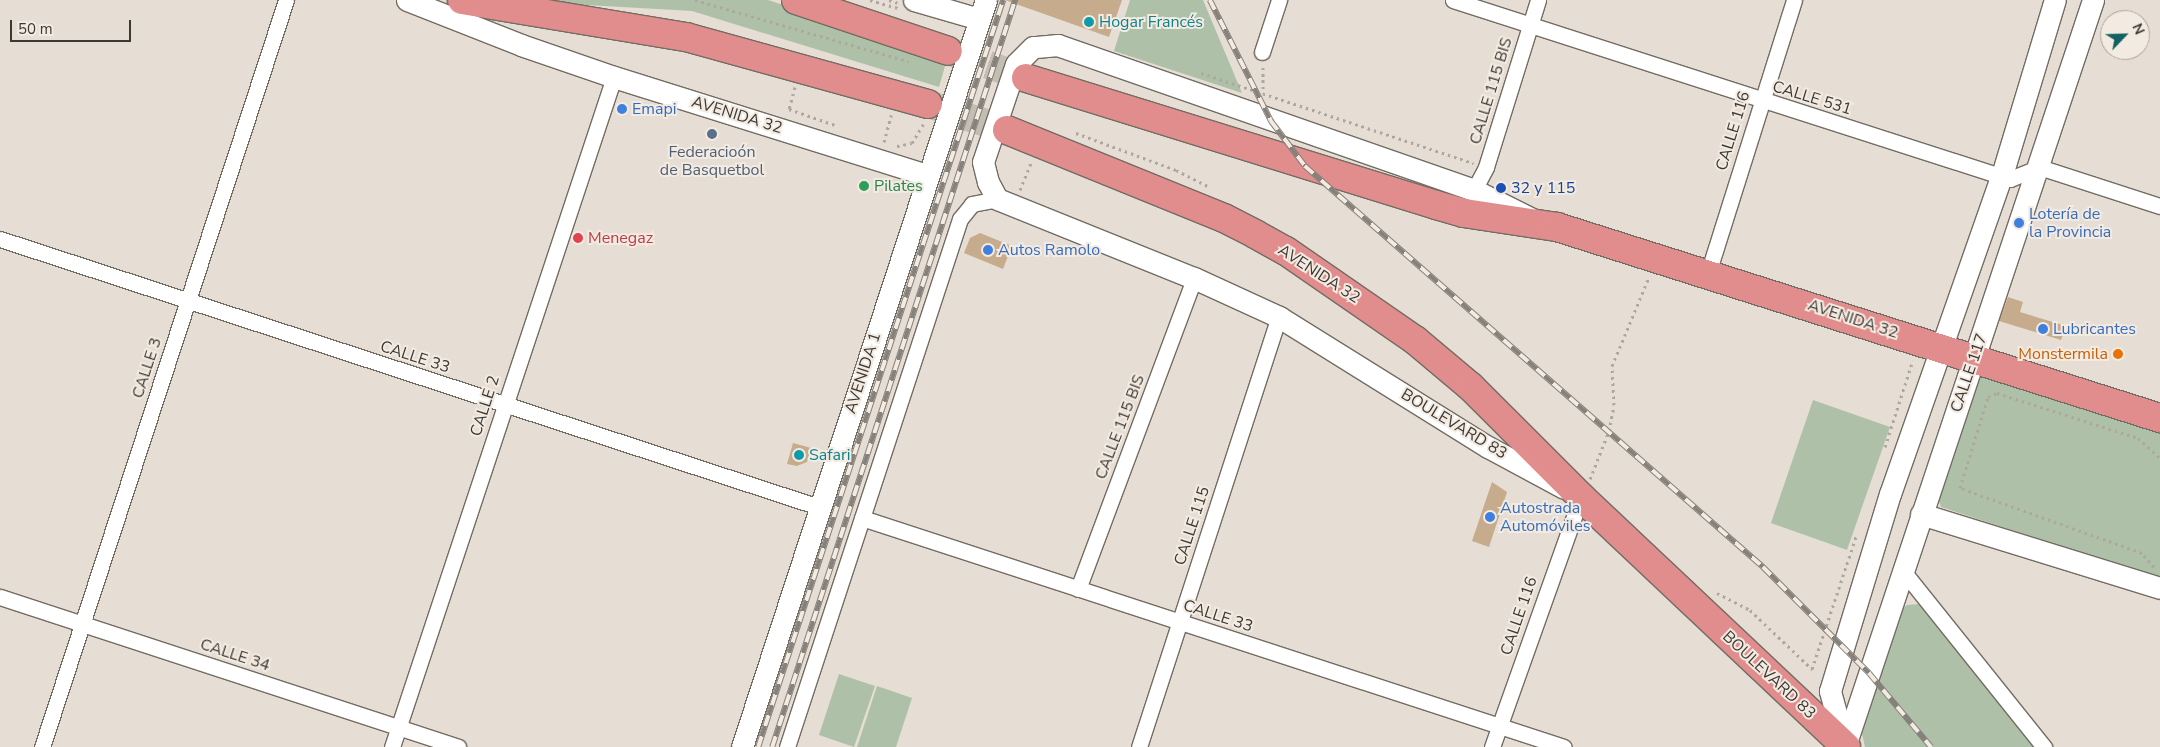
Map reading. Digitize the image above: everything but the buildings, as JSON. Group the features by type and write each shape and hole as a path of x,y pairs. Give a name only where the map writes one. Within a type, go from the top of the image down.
{"highway":[{"path":"462,0 686,37 928,104"},
{"path":"796,0 948,51"},
{"name":"AVENIDA 32","path":"1026,78 1380,189 1464,213 1544,225 1708,273 2160,418"},
{"name":"AVENIDA 32","path":"1007,130 1224,218 1286,251 1443,362 1589,483"},
{"name":"BOULEVARD 83","path":"1589,483 1845,747"}],"street":[{"name":"CALLE 3","path":"42,747 286,0"},
{"name":"AVENIDA 32","path":"407,0 521,45 614,77 927,175"},
{"path":"914,0 983,10"},
{"path":"1262,52 1280,0"},
{"name":"CALLE 531","path":"1454,0 2006,177"},
{"name":"CALLE 115 BIS","path":"1474,190 1486,167 1538,0"},
{"name":"CALLE 116","path":"1708,273 1794,0"},
{"name":"CALLE 117","path":"1845,747 1830,691 1890,494 2006,177 2055,0"},
{"name":"CALLE 117","path":"1845,747 2093,0"},
{"name":"AVENIDA 1","path":"742,747 927,175 983,10"},
{"name":"AVENIDA 32","path":"997,199 984,173 984,154 1016,64 1033,47 1058,45 1474,190 1544,225"},
{"name":"CALLE 2","path":"392,747 503,404 614,77"},
{"path":"2006,177 2039,167 2160,206"},
{"path":"2006,177 2021,191 2025,205"},
{"path":"788,747 960,220 972,204 997,199"},
{"name":"BOULEVARD 83","path":"997,199 1194,278 1279,317 1488,447 1589,483"},
{"name":"CALLE 33","path":"0,239 819,507"},
{"name":"CALLE 115 BIS","path":"1078,589 1194,278"},
{"name":"CALLE 115","path":"1139,747 1279,317"},
{"name":"CALLE 116","path":"1492,747 1589,483"},
{"path":"1921,514 2160,588"},
{"name":"CALLE 33","path":"862,518 1564,747"},
{"path":"1903,571 2044,747"},
{"name":"CALLE 34","path":"0,597 458,747"}],"path":[{"path":"1262,52 1263,93"},
{"path":"1198,72 1486,167"},
{"path":"798,77 789,109 846,129"},
{"path":"1068,130 1176,170 1210,187"},
{"path":"874,138 883,142 878,160"},
{"path":"1589,483 1612,414 1612,366 1657,259"},
{"path":"1884,450 1915,355"},
{"path":"2160,458 2138,438 1997,393 1988,397 1960,488 2142,553 2160,573"},
{"path":"1713,590 1750,610 1812,669 1860,525"}],"green space":[{"path":"501,0 768,0 947,59 939,87 692,11"},
{"path":"1130,0 1203,0 1242,93 1114,51"},
{"path":"1978,370 2160,430 2160,579 1941,507 1937,496"},
{"path":"1813,400 1890,427 1847,550 1771,523"},
{"path":"1919,604 2035,747 1865,747 1861,729 1899,611 1907,605"},
{"path":"839,674 875,686 854,747 819,735"},
{"path":"877,686 912,698 896,747 857,747"}],"tunnel":[{"path":"948,51 1026,78"},
{"path":"928,104 1007,130"}],"railway":[{"path":"758,747 1003,0"},
{"path":"772,747 1015,0"},
{"path":"1210,0 1271,121 1305,166 1763,567 1869,673 1931,747"}],"place":[{"name":"Hogar Francés","path":"1089,22"},
{"name":"Emapi","path":"622,109"},
{"name":"Federacioón de Basquetbol","path":"712,134"},
{"name":"Pilates","path":"864,186"},
{"name":"32 y 115","path":"1501,188"},
{"name":"Lotería de la Provincia","path":"2019,223"},
{"name":"Menegaz","path":"578,238"},
{"name":"Autos Ramolo","path":"988,250"},
{"name":"Lubricantes","path":"2043,329"},
{"name":"Monstermila","path":"2118,354"},
{"name":"Safari","path":"799,455"},
{"name":"Autostrada Automóviles","path":"1490,517"}]}
